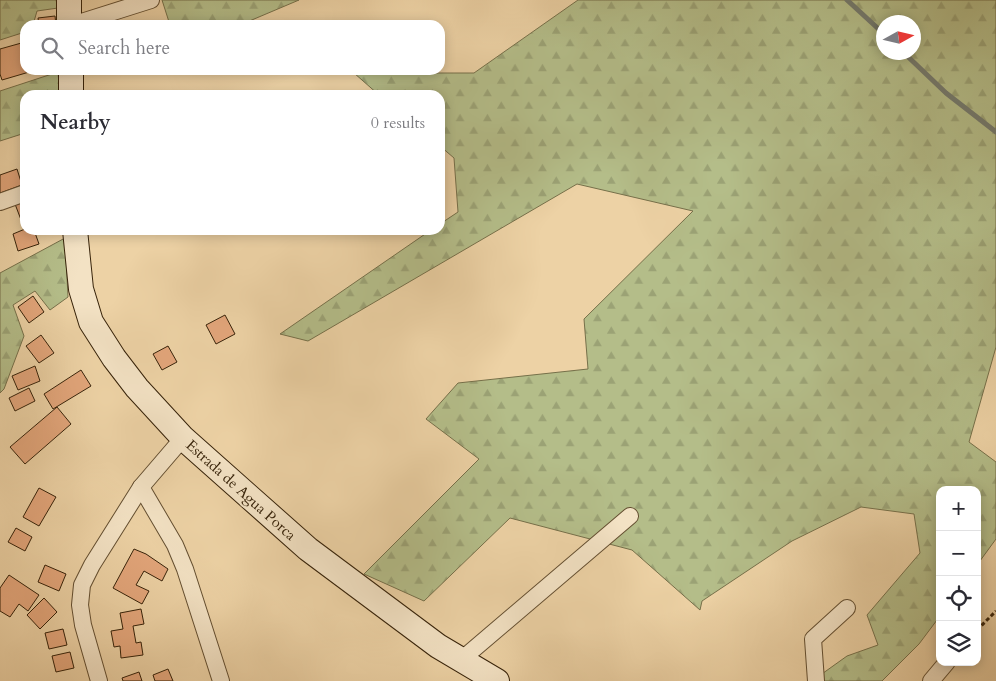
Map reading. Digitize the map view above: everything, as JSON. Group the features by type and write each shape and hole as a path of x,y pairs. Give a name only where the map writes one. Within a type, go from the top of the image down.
{"main road":[{"path":"69,0 71,20"},
{"path":"71,75 71,90"},
{"name":"Estrada de Agua Porca","path":"76,235 81,289 92,322 114,358 131,380 183,438 308,549 438,646 498,681"}],"street":[{"path":"87,20 151,0"},
{"path":"0,202 20,195"},
{"path":"99,681 83,625 80,605 82,586 141,488 183,438"},
{"path":"141,488 176,545 221,681"},
{"path":"461,660 630,516"},
{"path":"816,681 813,639 846,608"},
{"path":"931,681 944,666"}],"path":[{"path":"981,626 996,611"}],"green space":[{"path":"0,0 56,0 58,8 37,11 34,20 20,20 20,34 0,40"},
{"path":"162,0 299,0 252,20 168,20"},
{"path":"578,0 996,0 996,347 969,442 996,462 996,539 981,560 981,486 936,486 936,621 919,644 882,681 812,681 847,656 878,645 867,615 920,553 914,514 861,507 792,541 702,601 700,610 632,550 510,518 424,601 364,574 479,459 426,419 458,383 588,369 584,319 693,211 577,184 308,341 280,334 424,235 445,235 445,221 458,212 454,158 445,150 445,90 373,90 356,75 445,75 445,73 474,73"},
{"path":"49,75 58,75 60,90 20,90 20,135 0,141 0,91"},
{"path":"65,238 68,297 50,310 35,291 13,305 24,336 4,389 0,393 0,273"}],"building":[{"path":"55,16 55,20 38,20 38,18"},
{"path":"20,43 20,75 2,80 0,74 0,49"},
{"path":"17,169 20,186 0,193 0,175"},
{"path":"20,202 20,217 15,204"},
{"path":"20,231 20,235 36,235 39,244 18,251 13,234"},
{"path":"33,296 44,312 29,323 18,307"},
{"path":"225,315 235,334 216,344 206,325"},
{"path":"41,335 54,353 39,363 26,346"},
{"path":"168,346 177,362 162,370 153,354"},
{"path":"35,366 40,381 18,390 12,376"},
{"path":"81,370 91,386 53,409 44,394"},
{"path":"29,388 35,401 15,411 9,398"},
{"path":"57,407 71,424 25,464 10,447"},
{"path":"39,488 56,497 39,526 23,517"},
{"path":"16,528 32,537 25,551 8,542"},
{"path":"134,549 146,554 168,569 162,581 144,571 136,585 149,591 142,604 113,588"},
{"path":"45,565 66,574 59,591 38,582"},
{"path":"9,575 39,595 28,611 19,604 10,617 0,611 0,588"},
{"path":"44,598 57,612 40,629 27,615"},
{"path":"141,609 144,624 133,626 136,643 141,642 143,655 121,658 120,646 114,647 111,631 123,629 120,613"},
{"path":"63,629 67,645 49,649 45,633"},
{"path":"70,652 74,668 56,672 52,656"},
{"path":"168,669 173,681 155,681 153,675"},
{"path":"139,672 142,681 123,681 122,678"}],"waterway":[{"path":"847,0 876,27"},
{"path":"911,60 946,93 996,132"}]}
